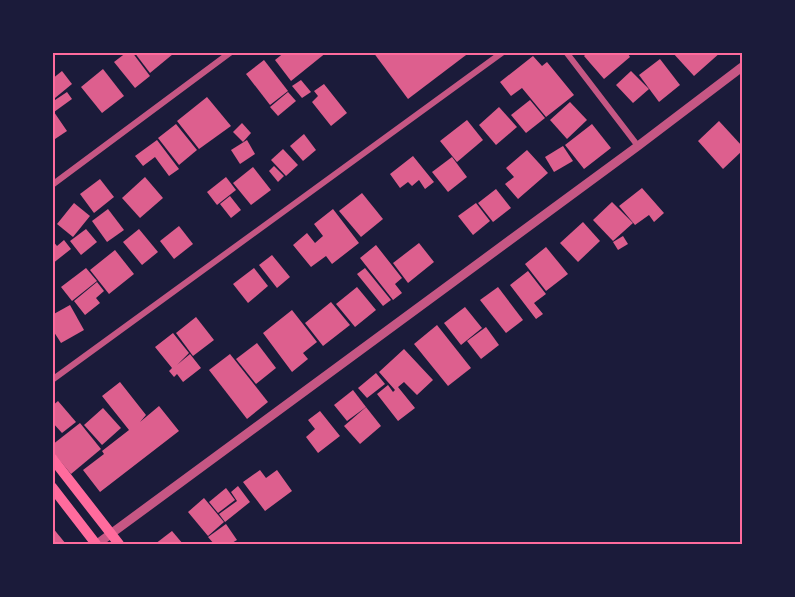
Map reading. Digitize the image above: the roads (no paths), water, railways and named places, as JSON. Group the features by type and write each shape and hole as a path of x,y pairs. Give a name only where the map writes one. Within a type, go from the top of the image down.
{"main road":[{"path":"52,458 119,544"},
{"path":"52,487 97,544"}],"street":[{"path":"52,185 231,52"},
{"path":"52,380 502,52"},
{"path":"566,52 638,146"},
{"path":"97,544 742,67"}]}
